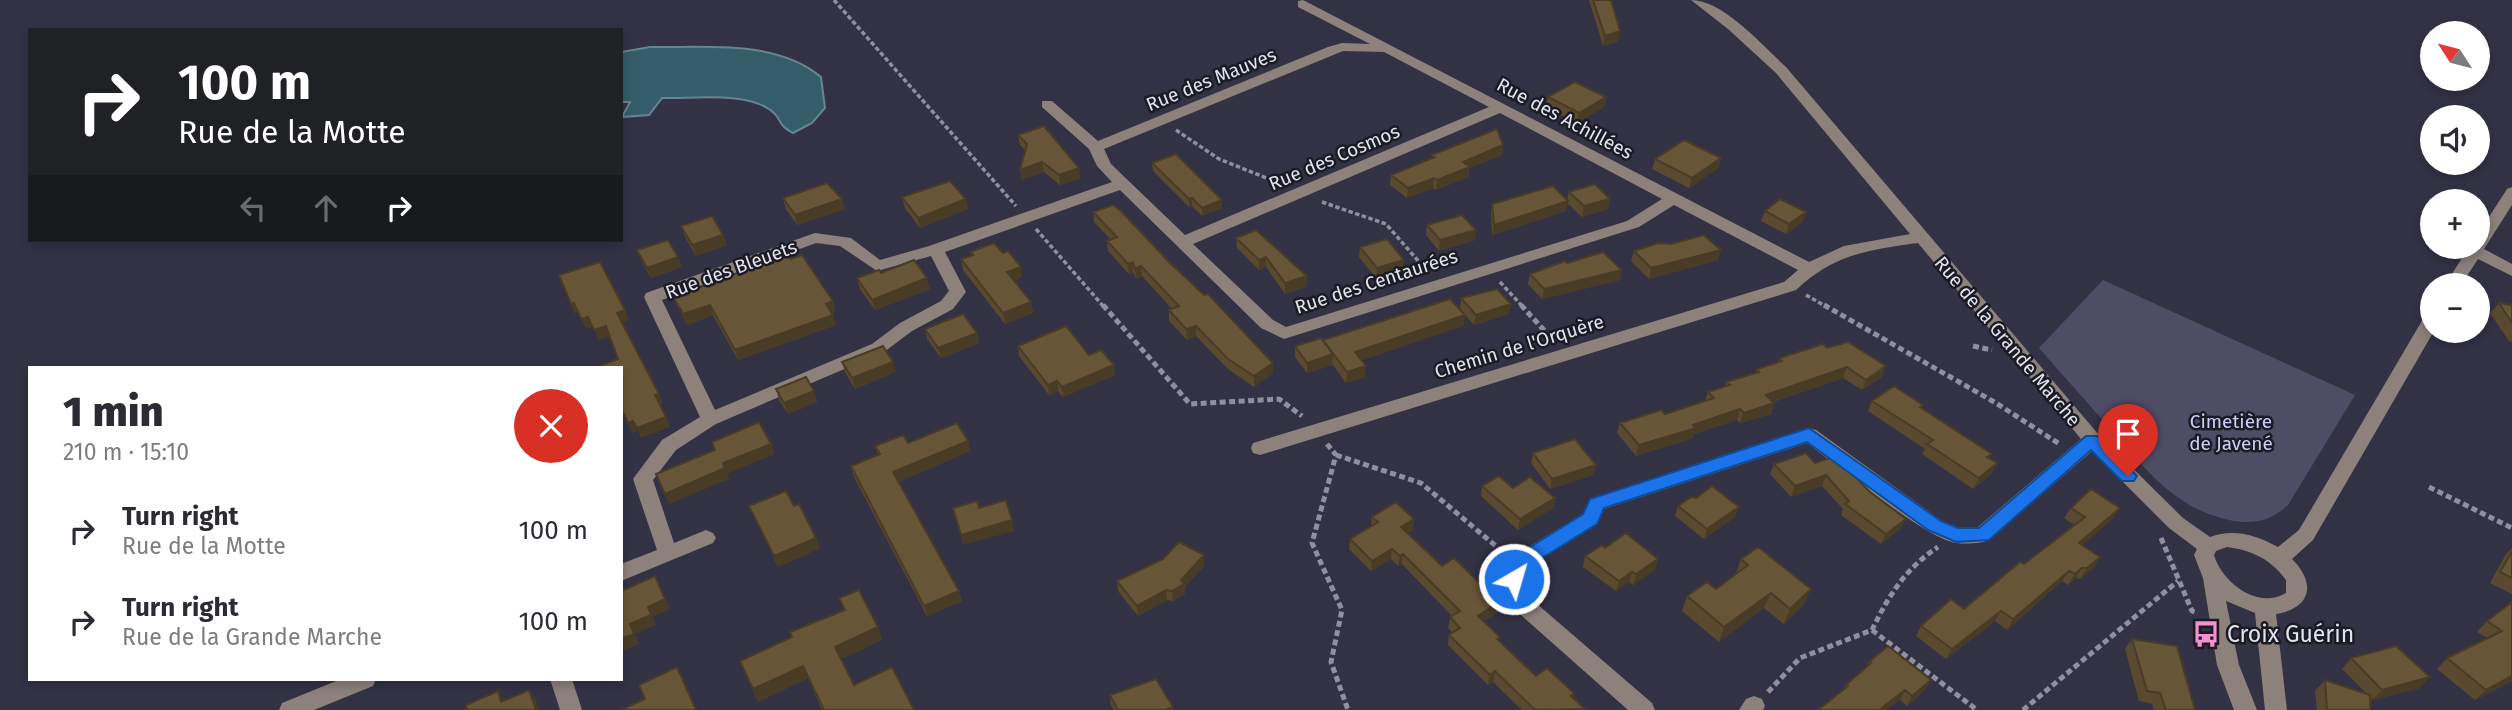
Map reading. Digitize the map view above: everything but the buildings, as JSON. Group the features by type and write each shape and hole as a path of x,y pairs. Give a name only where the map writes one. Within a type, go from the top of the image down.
{"street":[{"name":"Rue de la Grande Marche","path":"1698,0 1733,26 1781,69 1919,238 2092,440 2176,523 2208,546"},
{"name":"Rue des Achillées","path":"1303,4 1808,268"},
{"path":"1340,23 1344,33 1342,47"},
{"name":"Rue des Mauves","path":"1096,147 1342,47 1377,48 1397,53"},
{"name":"Rue des Centaurées","path":"1046,104 1096,147 1104,166 1181,243 1267,324 1283,333 1633,224 1674,198"},
{"name":"Rue des Cosmos","path":"1181,243 1502,107"},
{"name":"Rue des Bleuets","path":"710,419 652,297 815,238 845,242 877,266 935,250 1122,184"},
{"path":"2490,229 2510,199"},
{"path":"1790,286 1808,268 1842,250 1919,238"},
{"path":"668,554 643,479 669,445 710,419 878,348 906,327 947,305 958,292 947,275 945,262 935,250"},
{"path":"2490,257 2512,271"},
{"name":"Chemin de l'Orquère","path":"1260,448 1790,286"},
{"path":"2279,558 2306,535 2420,340"},
{"path":"1644,710 1511,594 1517,564 1590,519 1597,504 1809,435 1935,526 1956,535 1983,535 2092,440"},
{"path":"623,572 706,538"},
{"path":"2213,579 2236,597 2265,606 2289,603 2296,597 2296,578 2279,558 2260,547 2239,540 2215,541 2208,546 2204,555 2205,565 2213,579 2219,619 2238,698 2246,710"},
{"path":"2265,606 2276,710"},
{"path":"290,710 360,681"},
{"path":"562,681 571,710"}],"path":[{"path":"834,0 1190,404"},
{"path":"1170,127 1183,122"},
{"path":"1487,268 1566,354"},
{"path":"1790,286 1996,403 2077,455"},
{"path":"1336,454 1421,483 1517,564"},
{"path":"2429,487 2512,528"},
{"path":"1752,708 1800,658 1872,630 1897,579 1918,560 1956,535"},
{"path":"2159,535 2166,545 2192,611 2219,619"},
{"path":"1311,543 1342,610 1331,662 1348,710"},
{"path":"2022,710 2178,581"},
{"path":"1872,630 1977,710"}],"green space":[{"name":"Cimetière de Javené","path":"2103,280 2355,395 2288,505 2282,510 2253,522 2229,520 2191,506 2146,469 2039,348"}],"shaded area":[{"path":"650,47 716,47 762,51 783,56 821,77 825,108 812,123 793,133 765,106 721,97 662,98 649,115 623,117 630,102 623,102 623,52"}],"place":[{"name":"Croix Guérin","path":"2206,634"}],"route":[{"path":"1514,579 1517,564 1590,519 1597,504 1809,435 1935,526 1956,535 1983,535 2092,440 2128,476"}]}
